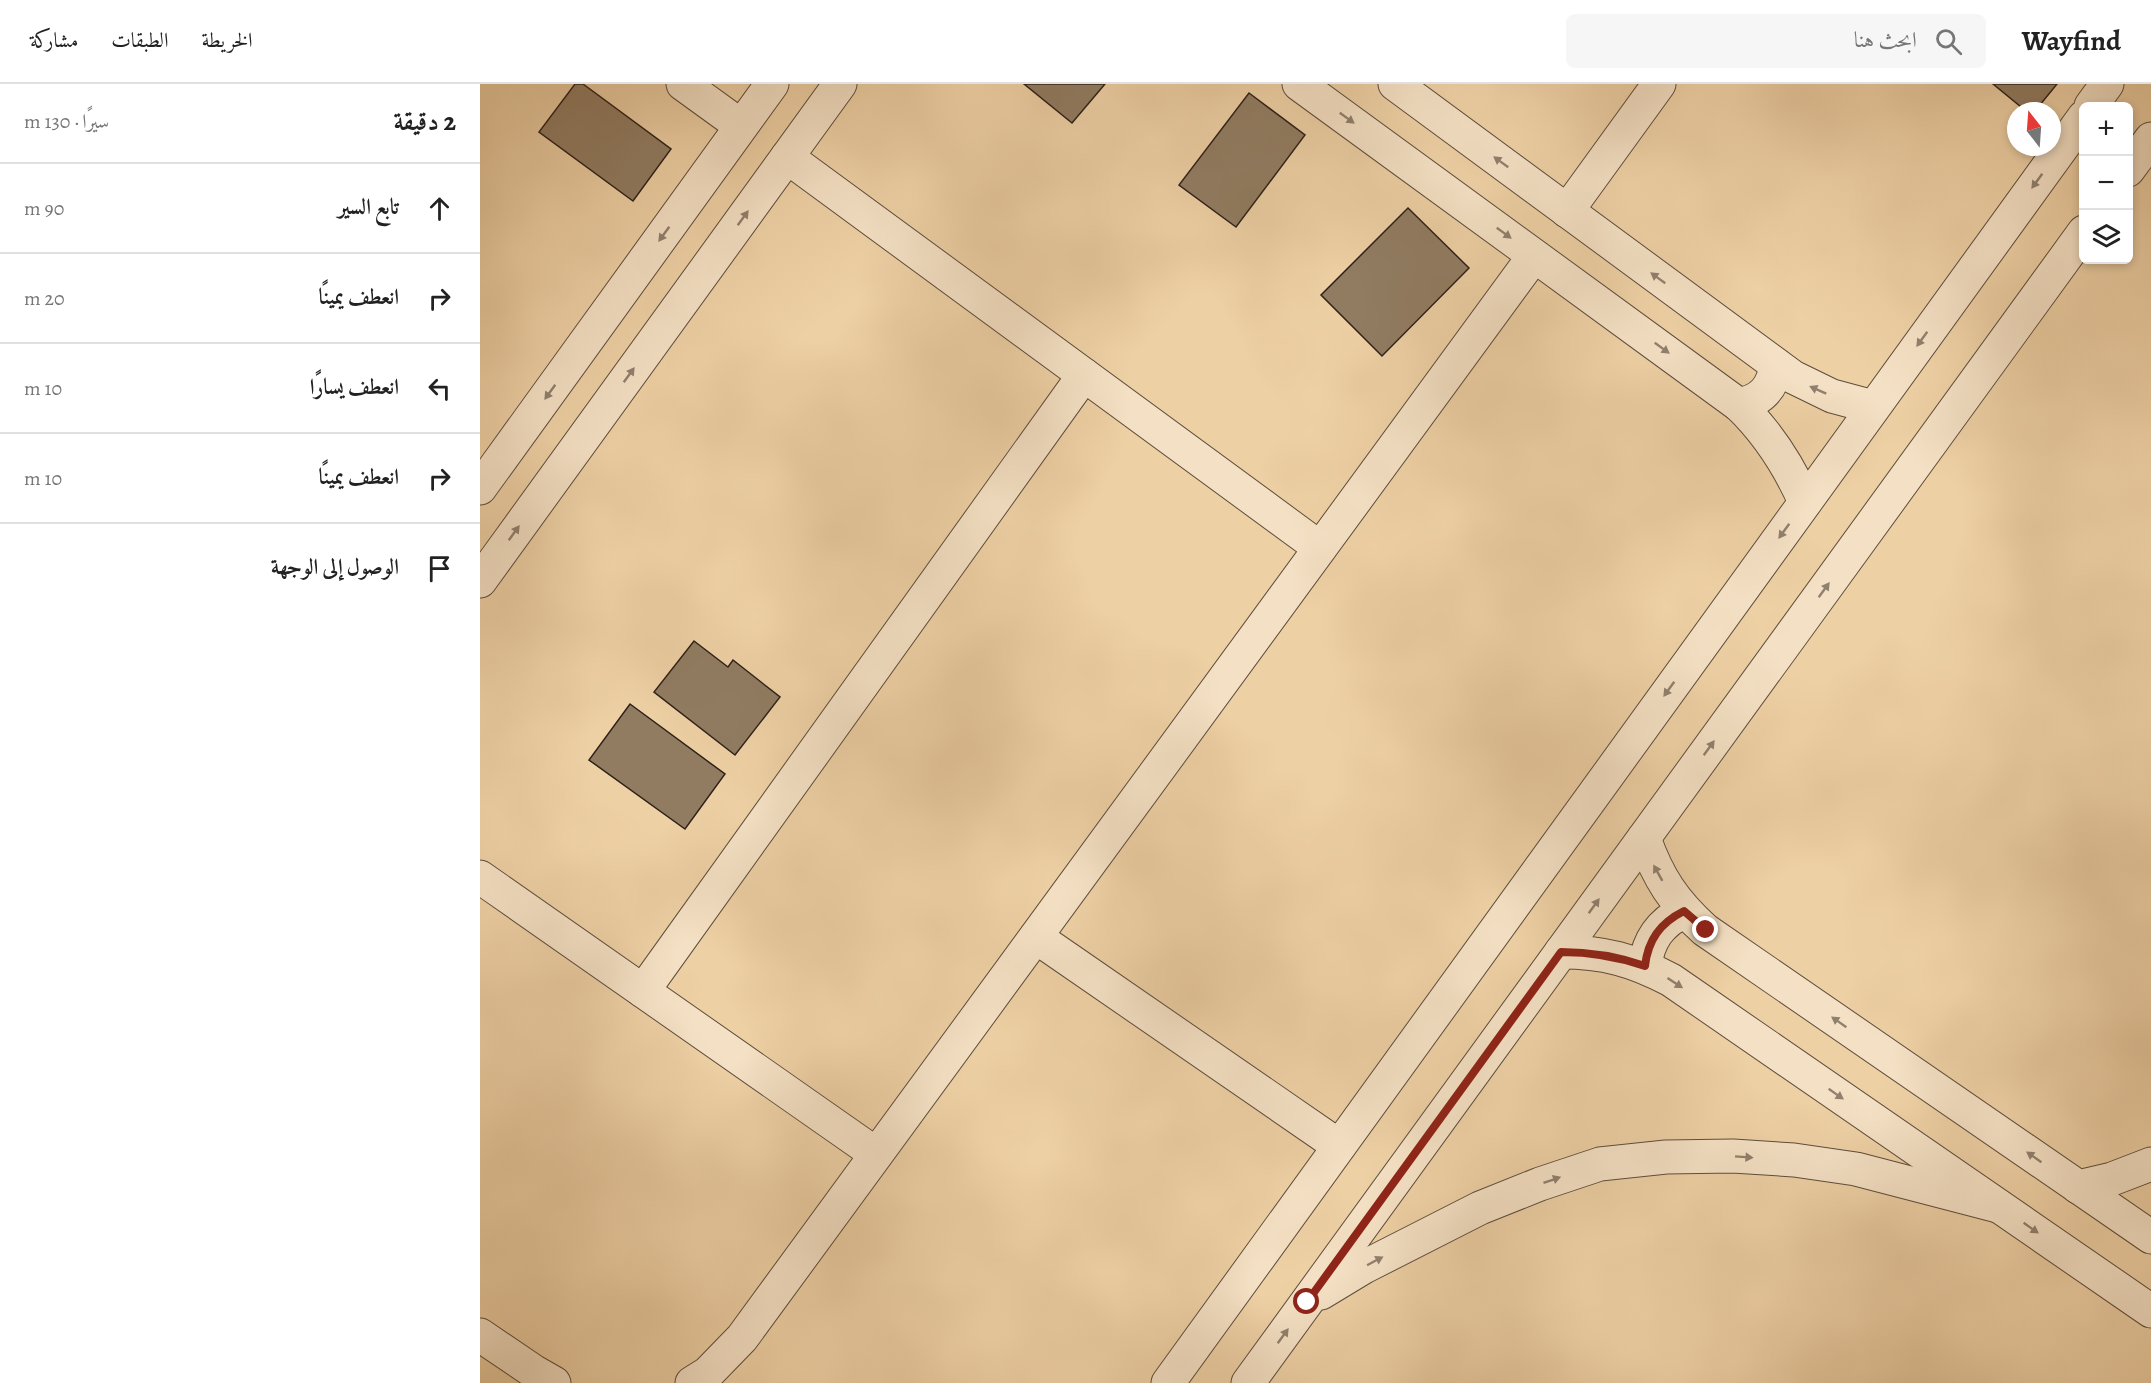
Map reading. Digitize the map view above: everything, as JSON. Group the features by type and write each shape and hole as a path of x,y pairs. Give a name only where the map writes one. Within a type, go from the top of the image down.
{"street":[{"path":"683,84 741,126"},
{"path":"480,488 772,84"},
{"path":"480,581 840,84"},
{"path":"1299,84 1739,405 1756,421 1784,459 1805,502"},
{"path":"1395,84 1776,365 1812,388 1852,402 1873,406"},
{"path":"1567,211 1659,84"},
{"path":"2094,102 2107,84"},
{"path":"1168,1383 2079,124"},
{"path":"2133,163 2151,140"},
{"path":"787,157 1320,548"},
{"path":"1248,1383 2079,239"},
{"path":"692,1383 708,1373 742,1338 1534,255"},
{"path":"1739,405 1762,397 1770,388 1776,365"},
{"path":"643,992 1084,375"},
{"path":"1644,838 1657,873 1666,889 1684,911 1715,937 2151,1237"},
{"path":"480,877 876,1154"},
{"path":"1645,966 1656,932 1684,911"},
{"path":"1036,937 1339,1146"},
{"path":"1561,952 1608,955 1645,966 1671,980 2151,1311"},
{"path":"1307,1302 1364,1267 1471,1212 1540,1184 1600,1164 1666,1157 1733,1156 1794,1160 1856,1169 1998,1206"},
{"path":"2078,1187 2112,1179 2151,1164"},
{"path":"480,1335 554,1383"}],"building":[{"path":"575,84 583,84 671,149 633,201 539,132"},
{"path":"1024,84 1105,84 1072,123"},
{"path":"1993,84 2057,84 2042,102 2015,102"},
{"path":"1249,93 1305,135 1236,227 1179,185"},
{"path":"1408,208 1469,268 1382,356 1321,295"},
{"path":"694,641 728,667 733,660 780,697 735,755 654,692"},
{"path":"630,704 725,774 685,829 589,760"}],"route":[{"path":"1307,1302 1561,952 1589,952 1617,957 1645,966 1650,943 1656,932 1674,916 1684,911 1706,930"}]}
